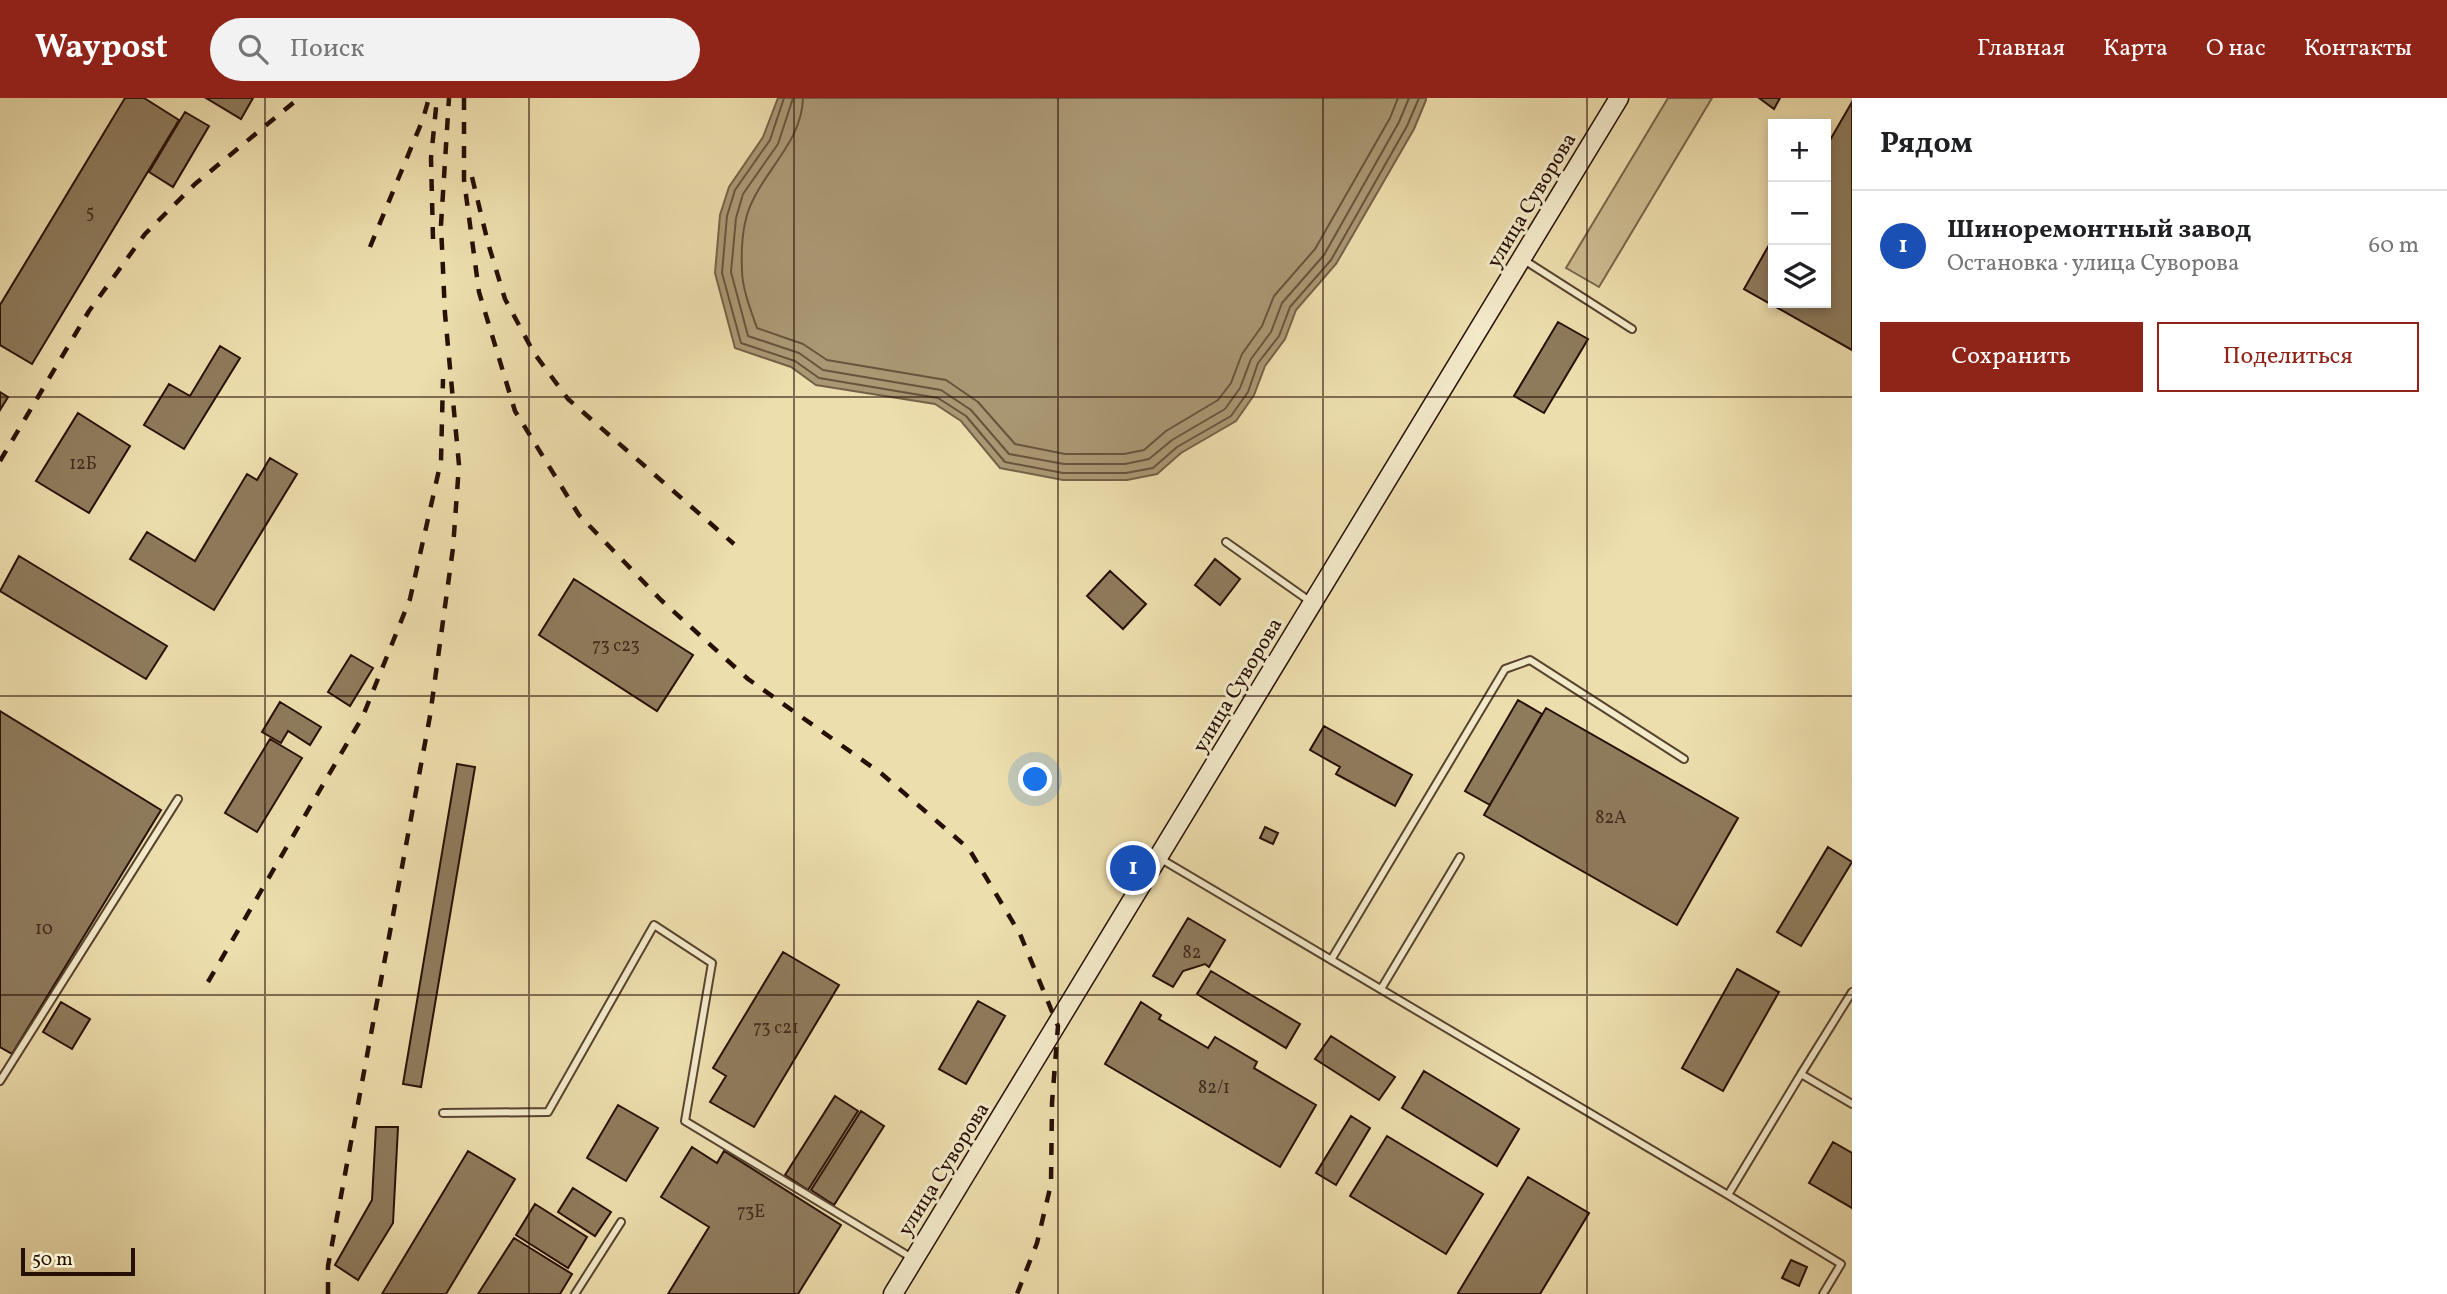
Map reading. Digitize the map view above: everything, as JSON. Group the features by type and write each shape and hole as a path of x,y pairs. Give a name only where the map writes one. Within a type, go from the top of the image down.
{"main road":[{"name":"улица Суворова","path":"893,1294 1619,98"}],"lane":[{"path":"1522,259 1632,330"},
{"path":"1226,542 1313,603"},
{"path":"1331,960 1505,669 1530,660 1684,759"},
{"path":"0,1081 178,799"},
{"path":"1381,989 1460,857"},
{"path":"1159,858 1841,1264 1823,1294"},
{"path":"443,1113 548,1112 654,925 712,963 685,1121 914,1259"},
{"path":"1728,1195 1852,992"},
{"path":"1801,1074 1852,1104"},
{"path":"575,1294 621,1222"}],"shaded area":[{"path":"1668,98 1712,98 1599,287 1566,268"}],"water":[{"path":"778,98 1426,100 1414,129 1336,264 1296,310 1285,339 1265,366 1254,395 1236,421 1181,453 1157,474 1127,480 1063,480 1000,468 961,421 935,404 816,385 791,367 735,348 715,273 720,215 729,187 763,137"}],"building":[{"path":"125,98 144,98 179,120 32,364 0,345 0,305"},
{"path":"206,98 253,98 241,119"},
{"path":"1759,98 1780,98 1774,109"},
{"path":"1852,102 1852,350 1778,308 1831,308 1831,138"},
{"path":"185,112 209,126 173,187 149,172"},
{"path":"1768,247 1768,303 1744,289"},
{"path":"1558,322 1588,339 1544,413 1514,396"},
{"path":"220,346 240,358 184,449 144,425 169,384 190,396"},
{"path":"0,392 8,397 0,410"},
{"path":"78,413 130,446 89,513 36,481"},
{"path":"270,458 297,474 214,610 130,559 147,532 195,561 247,474 257,480"},
{"path":"19,556 167,646 146,679 0,591"},
{"path":"1215,559 1240,579 1220,605 1195,585"},
{"path":"1110,571 1146,604 1123,629 1087,596"},
{"path":"574,579 693,655 657,711 539,635"},
{"path":"351,655 373,668 350,706 328,692"},
{"path":"1518,700 1542,714 1490,805 1465,791"},
{"path":"280,702 321,727 310,745 288,731 281,743 262,732"},
{"path":"1546,708 1738,818 1677,925 1484,815"},
{"path":"0,711 161,810 12,1054 0,1047"},
{"path":"1324,726 1412,775 1395,806 1336,774 1340,767 1310,750"},
{"path":"270,739 302,758 257,832 225,813"},
{"path":"457,764 475,767 421,1087 403,1084"},
{"path":"1265,827 1278,833 1273,844 1260,838"},
{"path":"1828,847 1852,862 1801,946 1777,932"},
{"path":"1188,918 1225,940 1209,967 1205,964 1183,971 1173,987 1153,976"},
{"path":"783,952 839,985 754,1127 710,1102 726,1076 713,1068"},
{"path":"1737,969 1779,992 1723,1091 1682,1068"},
{"path":"1211,971 1300,1024 1286,1048 1197,994"},
{"path":"978,1001 1005,1016 966,1084 939,1069"},
{"path":"61,1002 90,1019 72,1049 43,1032"},
{"path":"1141,1002 1161,1015 1159,1019 1208,1048 1215,1037 1257,1062 1254,1068 1316,1105 1280,1167 1105,1064"},
{"path":"1331,1036 1395,1077 1379,1100 1315,1059"},
{"path":"1424,1071 1519,1129 1497,1166 1402,1108"},
{"path":"835,1096 858,1111 808,1190 785,1175"},
{"path":"618,1105 658,1128 626,1181 587,1158"},
{"path":"861,1111 884,1126 834,1205 811,1190"},
{"path":"1351,1116 1370,1128 1336,1185 1316,1173"},
{"path":"376,1127 398,1127 393,1223 358,1280 335,1265 372,1200"},
{"path":"1387,1136 1483,1194 1446,1254 1350,1196"},
{"path":"1833,1142 1852,1153 1852,1208 1809,1183"},
{"path":"692,1147 717,1163 724,1151 841,1225 798,1294 668,1294 709,1227 661,1197"},
{"path":"468,1151 515,1179 446,1294 382,1294"},
{"path":"1528,1177 1589,1213 1540,1294 1458,1293"},
{"path":"573,1188 611,1212 595,1236 558,1212"},
{"path":"535,1204 587,1237 568,1268 516,1235"},
{"path":"514,1238 572,1274 560,1294 478,1294"},
{"path":"1791,1260 1807,1267 1799,1286 1782,1278"}],"railway":[{"path":"0,461 89,311 145,234 195,184 299,98"},
{"path":"370,247 423,119 429,98"},
{"path":"433,239 431,158 437,98"},
{"path":"328,1294 328,1266 430,716 453,548 459,465 445,314 441,225 449,98"},
{"path":"464,98 464,180 479,292 515,411 579,515 661,600 748,679 882,774 969,849 1020,934 1058,1026 1052,1103 1051,1184 1037,1243 1017,1294"},
{"path":"472,177 505,299 534,353 568,399 734,544"},
{"path":"208,982 363,716 410,599 441,461 443,379"}],"place":[{"name":"Шиноремонтный завод","path":"1133,868"}]}
